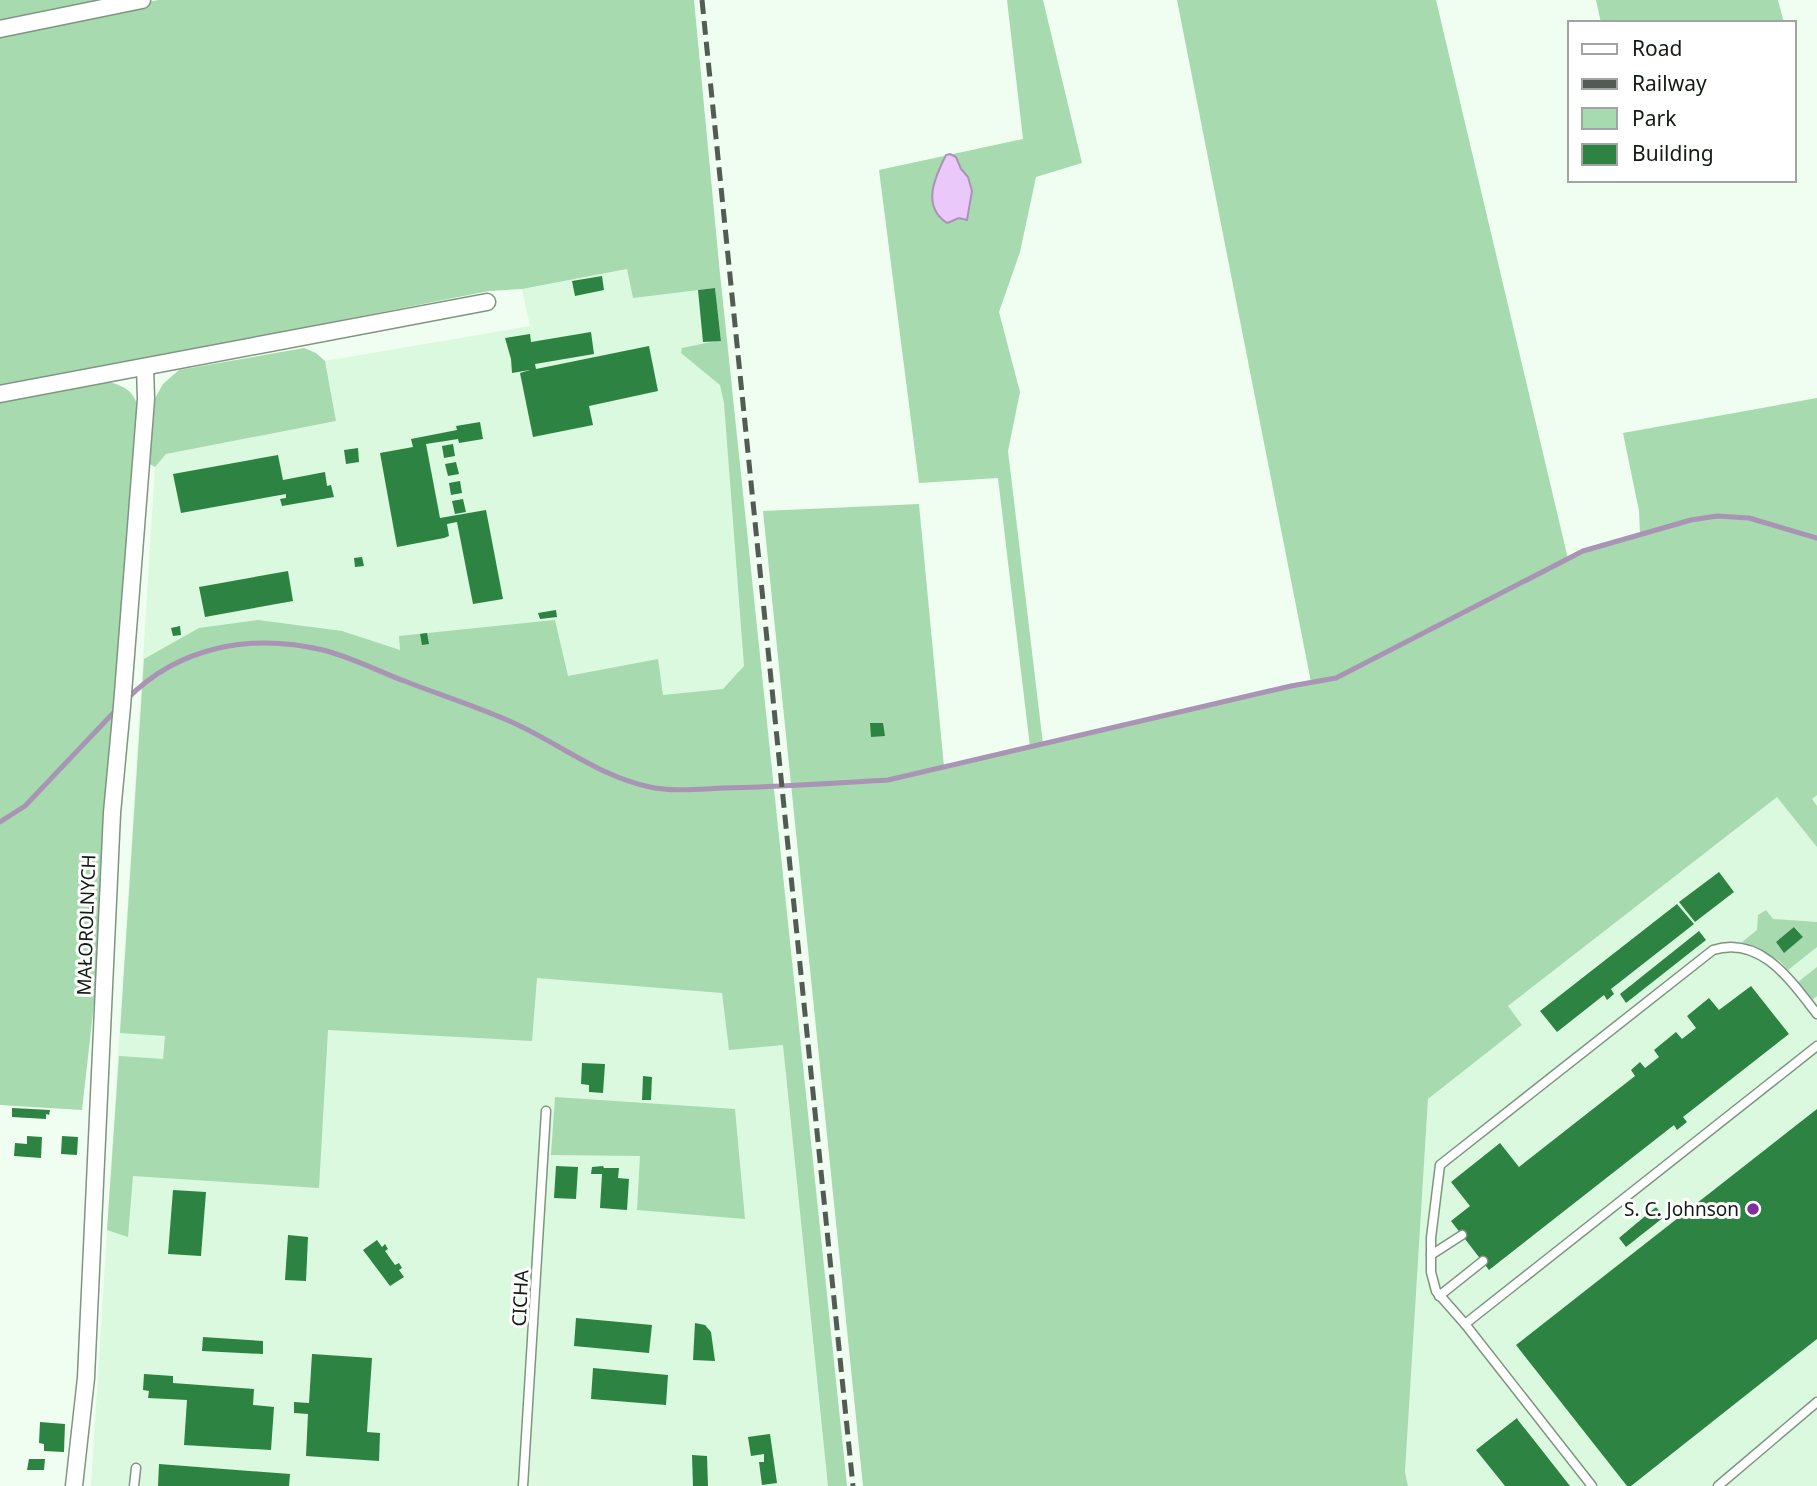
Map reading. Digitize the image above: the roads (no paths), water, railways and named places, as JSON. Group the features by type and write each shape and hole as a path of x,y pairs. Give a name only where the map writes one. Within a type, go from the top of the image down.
{"street":[{"path":"0,29 142,0"},
{"path":"0,394 486,302"},
{"name":"MAŁOROLNYCH","path":"74,1486 86,1378 111,813 146,399 145,367"}],"lane":[{"path":"1592,1486 1434,1287 1431,1255 1438,1170 1442,1162 1712,950 1724,947 1741,948 1774,963 1817,1014"},
{"path":"1465,1324 1817,1046"},
{"name":"CICHA","path":"523,1486 546,1111"},
{"path":"1431,1255 1462,1235"},
{"path":"1440,1296 1483,1261"},
{"path":"1718,1486 1817,1402"},
{"path":"134,1486 136,1468"}],"waterway":[{"path":"127,699 147,681 170,667 218,648 243,644 296,645 344,657 489,713 533,732 615,776 650,787 687,790 888,780 1291,686 1336,678 1583,551 1691,520 1717,516 1749,518 1817,538"},
{"path":"0,822 25,806 117,709"}],"railway":[{"path":"702,0 853,1486"}],"place":[{"name":"S. C. Johnson","path":"1753,1209"}]}
